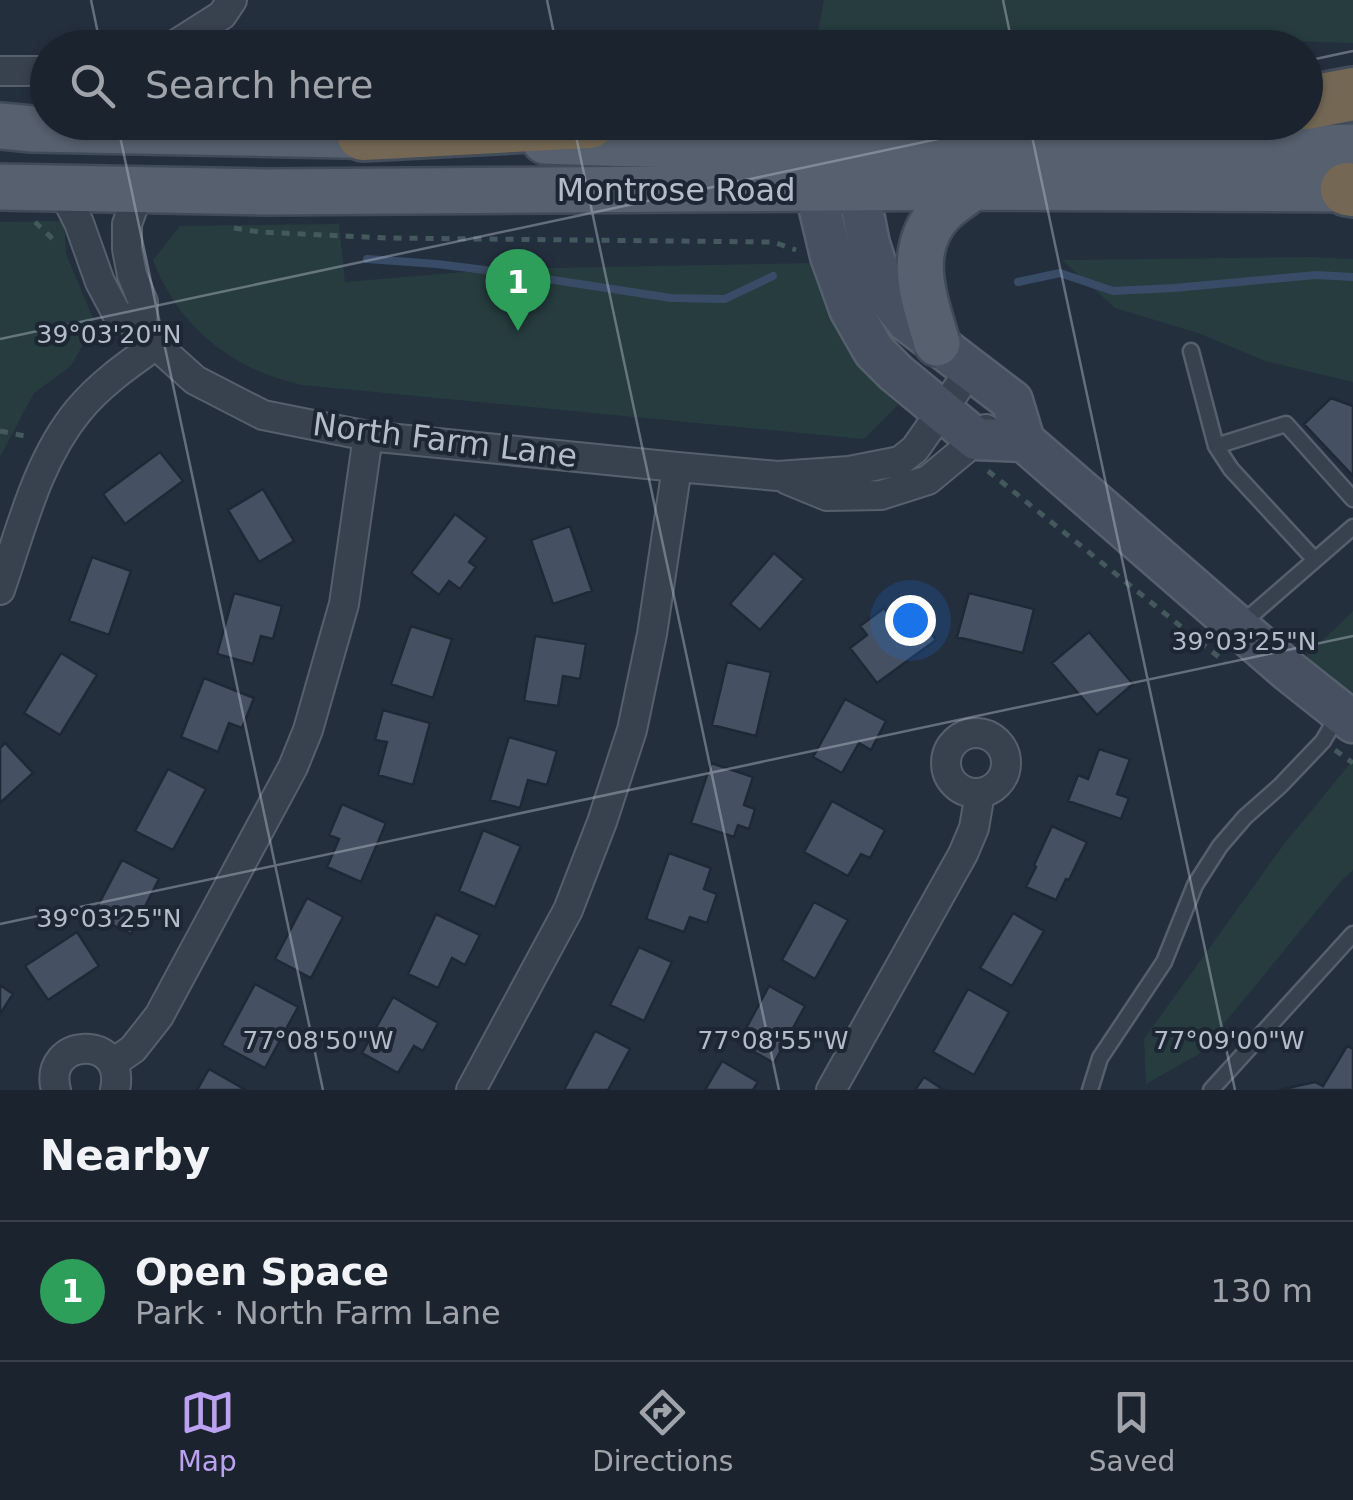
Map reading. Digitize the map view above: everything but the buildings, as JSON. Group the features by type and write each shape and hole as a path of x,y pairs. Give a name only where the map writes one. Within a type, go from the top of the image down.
{"highway":[{"path":"1323,100 1353,94"}],"main road":[{"name":"Montrose Road","path":"0,126 30,129"},
{"name":"Montrose Road","path":"444,140 834,169 973,188 1351,179"},
{"name":"Montrose Road","path":"0,186 266,192 1253,150 1351,179"},
{"path":"954,356 920,283 920,249 942,212 973,188"}],"street":[{"path":"198,30 222,15 232,0"},
{"path":"0,71 30,71"},
{"path":"834,169 885,293 906,320 1012,402 1024,441 1239,626 1338,725"},
{"path":"834,169 832,256 850,309 874,351 941,410 970,445 1024,441"},
{"path":"0,590 38,480 60,435 150,336 127,249 127,224 140,188"},
{"name":"North Farm Lane","path":"62,189 117,314 150,336 195,380 263,416 368,436 778,476 849,472 900,461 915,448 941,410 954,356"},
{"name":"North Farm Lane","path":"778,476 827,496 881,494 928,480 1012,402"},
{"path":"114,1077 159,1016 294,767 344,604 368,436"},
{"path":"471,1090 568,910 602,822 632,730 652,634 677,467"},
{"path":"831,1090 964,854 974,828 980,793"},
{"path":"56,1090 54,1072 60,1060 81,1048 93,1048 104,1054 114,1077"}],"lane":[{"path":"1190,351 1216,446 1231,468 1316,560"},
{"path":"1216,446 1286,424 1353,498"},
{"path":"1239,626 1353,527"},
{"path":"1090,1090 1100,1058 1164,962 1195,885 1220,846 1338,725"},
{"path":"1211,1090 1353,934"}],"path":[{"path":"224,227 388,238 773,242 805,254"},
{"path":"0,432 26,436"},
{"path":"970,445 1234,668"},
{"path":"1338,725 1353,763"}],"green space":[{"path":"824,0 1353,0 1353,43 1323,42 1323,30 818,30"},
{"path":"64,221 66,254 95,323 71,366 34,393 0,457 0,222"},
{"path":"339,224 345,282 499,269 811,263 824,303 855,358 898,405 864,439 302,385 253,369 211,342 177,306 153,260 180,226"},
{"path":"1353,259 1353,382 1265,361 1198,333 1115,308 1062,260"},
{"path":"1353,611 1353,722 1290,672"},
{"path":"1353,760 1353,870 1199,1054 1146,1084 1144,1039 1284,844"}],"waterway":[{"path":"367,259 501,272 671,298 725,299 773,276"},
{"path":"1018,282 1060,273 1113,291 1316,275 1353,277"}],"place":[{"name":"Open Space","path":"518,331"}]}
